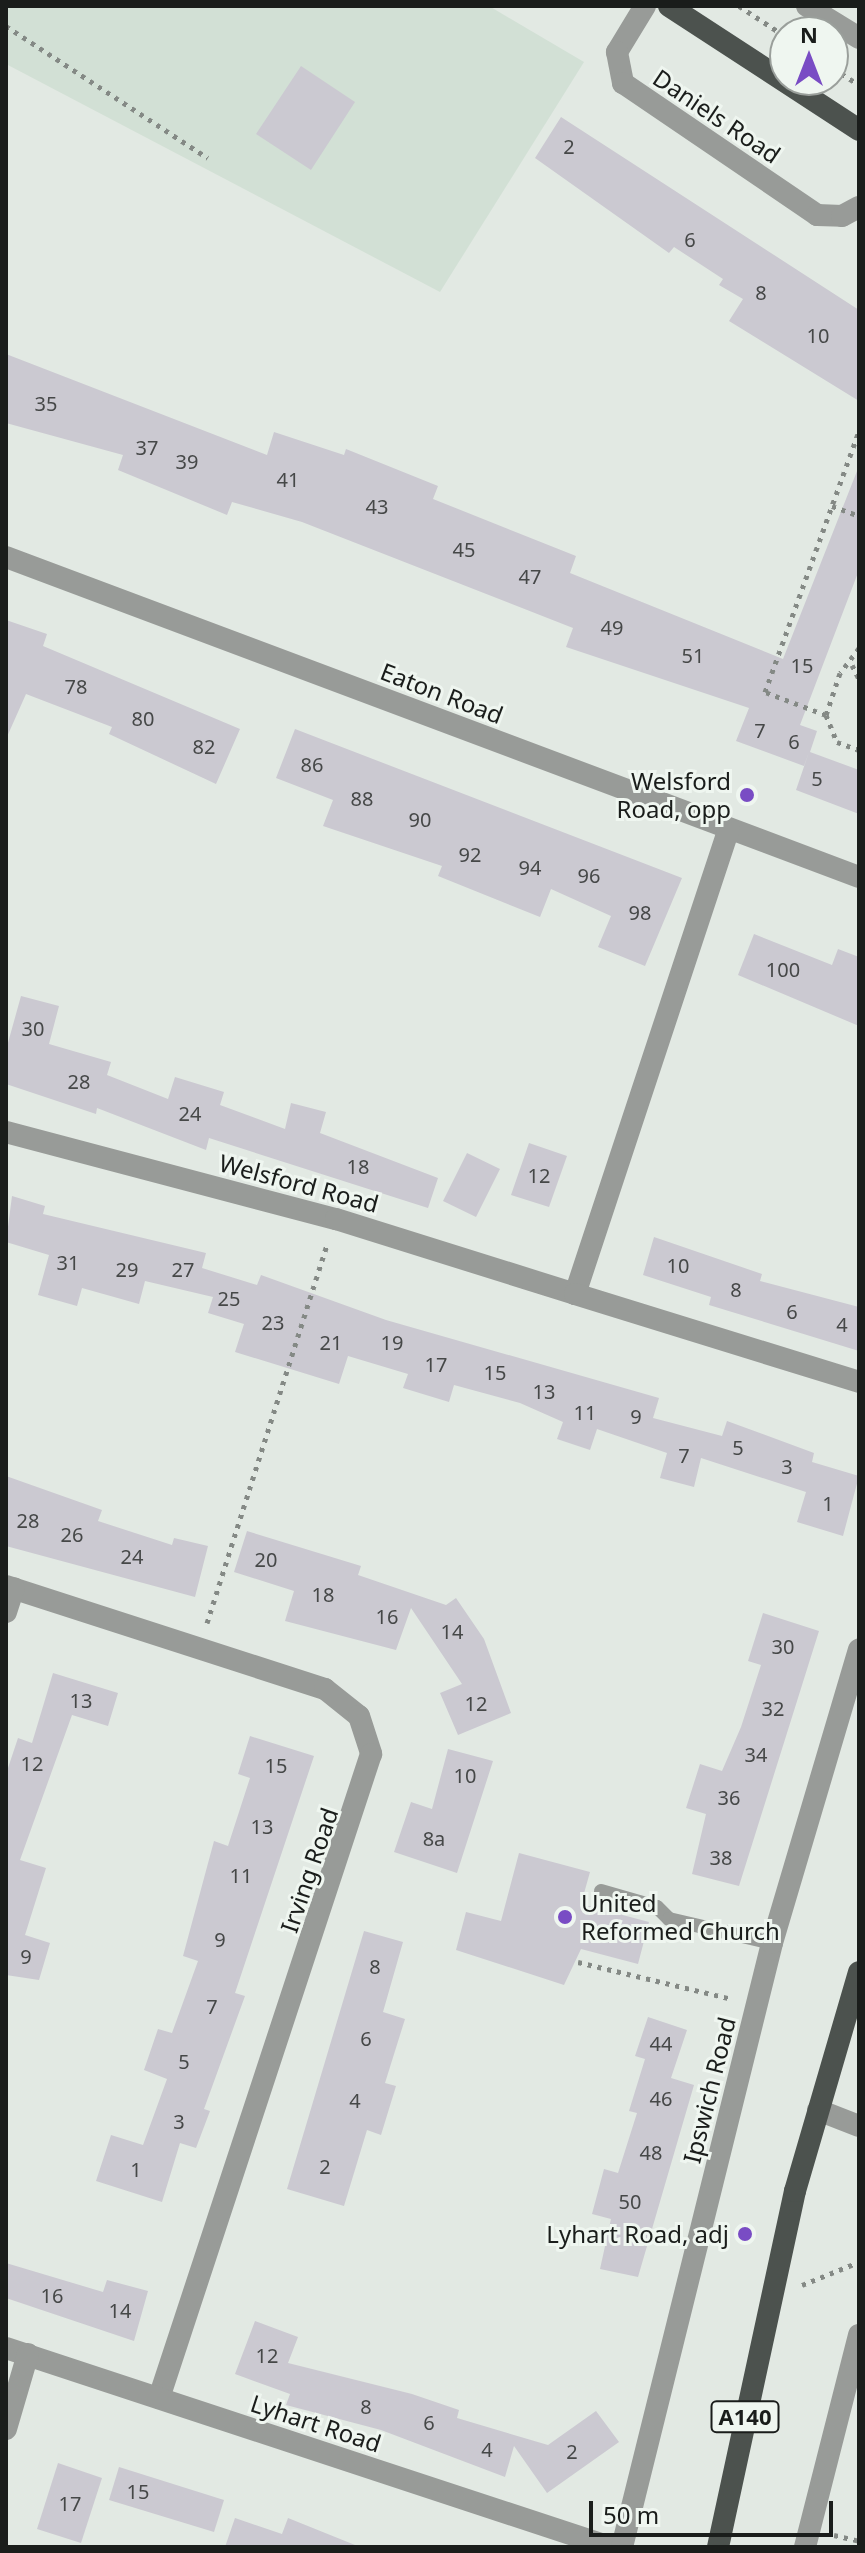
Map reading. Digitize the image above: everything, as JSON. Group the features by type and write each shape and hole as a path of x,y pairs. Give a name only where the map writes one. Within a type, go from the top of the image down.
{"highway":[{"path":"669,6 859,130"},
{"name":"A140","path":"718,2547 772,2287 818,2110 859,1972"}],"street":[{"name":"Daniels Road","path":"645,6 617,52 623,83 817,215 842,216 859,207"},
{"path":"807,6 859,38"},
{"name":"Eaton Road","path":"6,557 859,877"},
{"path":"575,1294 729,829"},
{"name":"Welsford Road","path":"6,1132 336,1219 859,1382"},
{"path":"6,1612 10,1587"},
{"name":"Irving Road","path":"10,1587 325,1689 359,1716 371,1754 159,2398"},
{"name":"Ipswich Road","path":"622,2547 772,1943 859,1650"},
{"path":"818,2110 859,2126"},
{"path":"805,2547 859,2335"},
{"path":"6,2429 17,2351"},
{"name":"Lyhart Road","path":"17,2351 610,2547"}],"lane":[{"path":"601,1891 657,1907 669,1919 772,1943"}],"path":[{"path":"739,6 769,26"},
{"path":"6,26 208,158"},
{"path":"826,715 765,692 859,431"},
{"path":"832,506 859,516"},
{"path":"859,648 852,665 840,673 826,715 837,742 859,750"},
{"path":"852,665 859,679"},
{"path":"199,1646 336,1219"},
{"path":"578,1962 739,2001"},
{"path":"772,2287 819,2284 859,2262"}],"shaded area":[{"path":"6,6 489,6 584,62 440,292 6,64"}],"building":[{"path":"301,66 355,102 311,170 256,134"},
{"path":"561,117 859,310 859,401 729,321 743,299 719,285 723,279 674,247 669,253 535,158"},
{"path":"6,354 267,455 274,432 344,455 346,449 438,486 433,499 576,556 570,573 783,659 859,466 859,570 800,725 817,731 810,752 859,770 859,814 796,790 809,752 804,766 736,741 749,708 566,647 573,628 302,522 232,502 227,515 118,470 123,455 6,423"},
{"path":"6,620 47,634 43,646 240,729 216,784 109,734 112,727 26,694 6,739"},
{"path":"295,729 682,878 645,966 598,947 611,916 551,889 540,917 438,876 442,866 323,826 333,800 276,778"},
{"path":"754,934 832,965 838,949 859,957 859,1026 738,975"},
{"path":"21,996 59,1006 49,1044 111,1062 107,1075 168,1099 175,1077 224,1092 220,1105 285,1129 291,1103 326,1112 320,1133 438,1178 428,1208 209,1138 206,1150 97,1108 96,1114 6,1084 6,1050"},
{"path":"529,1143 567,1156 549,1207 511,1195"},
{"path":"467,1153 500,1169 476,1217 443,1201"},
{"path":"12,1196 45,1206 43,1214 206,1253 202,1268 257,1285 261,1275 386,1320 659,1398 653,1418 722,1436 727,1421 814,1453 812,1462 859,1476 843,1536 797,1522 806,1492 701,1458 694,1487 660,1478 667,1453 597,1429 590,1450 557,1439 563,1422 520,1403 454,1385 449,1402 403,1388 408,1374 348,1356 339,1384 235,1352 244,1324 208,1313 213,1297 145,1281 139,1304 82,1288 77,1306 38,1295 49,1255 6,1242"},
{"path":"654,1237 762,1274 760,1281 859,1307 859,1351 709,1305 711,1297 643,1275"},
{"path":"6,1476 102,1510 98,1521 172,1545 174,1538 208,1546 195,1597 6,1546"},
{"path":"247,1531 361,1566 358,1575 446,1605 456,1598 484,1639 511,1713 458,1735 440,1693 462,1684 411,1608 396,1650 285,1621 294,1591 234,1572"},
{"path":"763,1613 819,1631 739,1886 692,1874 706,1814 686,1808 700,1764 722,1771 741,1727 761,1665 748,1661"},
{"path":"53,1673 118,1693 108,1726 72,1715 20,1860 46,1868 25,1935 50,1943 39,1980 6,1975 6,1774 18,1738 32,1743"},
{"path":"250,1736 314,1756 235,1993 245,1996 204,2109 210,2111 196,2148 180,2143 162,2202 96,2181 111,2135 143,2145 167,2079 144,2070 158,2029 172,2033 198,1961 183,1956 214,1841 228,1846 250,1778 238,1774"},
{"path":"448,1749 493,1761 457,1873 394,1852 411,1802 432,1809"},
{"name":"United Reformed Church","path":"519,1853 590,1872 581,1904 649,1922 638,1964 581,1949 564,1985 456,1950 466,1912 501,1921"},
{"path":"364,1931 403,1942 383,2012 405,2019 385,2083 396,2086 381,2135 367,2130 344,2206 287,2189"},
{"path":"648,2017 687,2030 671,2078 694,2085 638,2277 600,2269 611,2219 592,2214 604,2169 618,2173 637,2113 629,2111 645,2059 635,2056"},
{"path":"6,2263 103,2292 107,2280 148,2291 134,2341 6,2298"},
{"path":"255,2321 298,2337 288,2363 412,2394 459,2410 457,2418 548,2445 596,2411 619,2442 547,2493 514,2446 505,2477 381,2430 286,2405 290,2394 235,2374"},
{"path":"58,2463 102,2478 81,2543 37,2529"},
{"path":"119,2467 224,2500 214,2532 109,2500"},
{"path":"235,2518 282,2534 288,2518 360,2547 225,2547"}],"place":[{"name":"Welsford Road, opp","path":"747,795"},
{"name":"United Reformed Church","path":"565,1917"},
{"name":"Lyhart Road, adj","path":"745,2234"}]}
